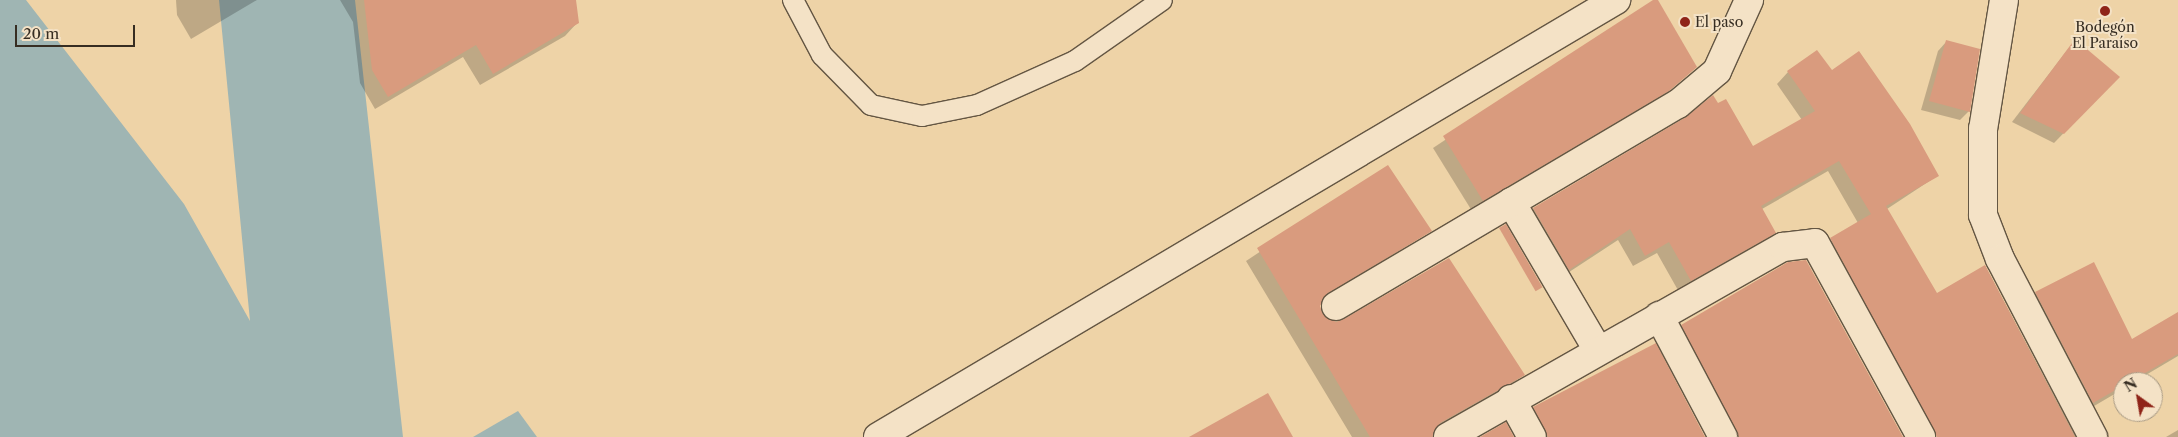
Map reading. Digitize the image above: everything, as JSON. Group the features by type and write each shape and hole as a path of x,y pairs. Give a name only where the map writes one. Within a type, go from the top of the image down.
{"street":[{"path":"878,437 1616,0"},
{"path":"1336,306 1678,104 1717,71 1749,0"},
{"path":"2004,0 1983,130 1983,215 2000,259 2094,437"},
{"path":"1512,202 1598,350"},
{"path":"1448,437 1511,399 1783,247 1815,243 1921,437"},
{"path":"1659,316 1723,437"},
{"path":"1511,399 1532,437"}],"lane":[{"path":"792,0 822,55 871,105 922,116 977,105 1075,61 1162,0"}],"water":[{"path":"0,0 26,0 184,204 250,321 219,0 355,0 403,437 0,437"},
{"path":"518,411 537,437 473,437"}],"building":[{"path":"364,0 576,0 579,23 493,74 476,45 388,97 372,70"},
{"path":"1653,0 1658,0 1697,67 1669,91 1483,201 1443,136"},
{"path":"2075,39 2120,77 2064,134 2020,113"},
{"path":"1946,40 1980,49 1970,112 1929,101"},
{"path":"1817,50 1832,70 1859,51 1910,124 1939,176 1886,206 1937,293 1985,265 2075,437 1937,437 1830,238 1871,214 1839,161 1761,206 1776,233 1691,281 1669,242 1645,256 1630,229 1569,270 1533,208 1686,117 1713,95 1718,103 1726,99 1753,146 1815,111 1787,71"},
{"path":"1388,165 1432,231 1328,293 1320,306 1323,314 1336,322 1344,319 1449,258 1525,375 1440,423 1432,437 1370,437 1257,248"},
{"path":"1506,224 1542,287 1536,291 1499,228"},
{"path":"1806,260 1903,437 1739,437 1681,325 1788,262"},
{"path":"2094,262 2132,339 2178,312 2178,354 2147,372 2113,372 2113,391 2093,403 2035,292"},
{"path":"1656,343 1705,437 1548,437 1533,407"},
{"path":"1268,393 1293,437 1189,437"},
{"path":"1506,422 1514,437 1480,437"}],"place":[{"name":"Bodegón El Paraíso","path":"2105,11"},
{"name":"El paso","path":"1685,22"}]}
